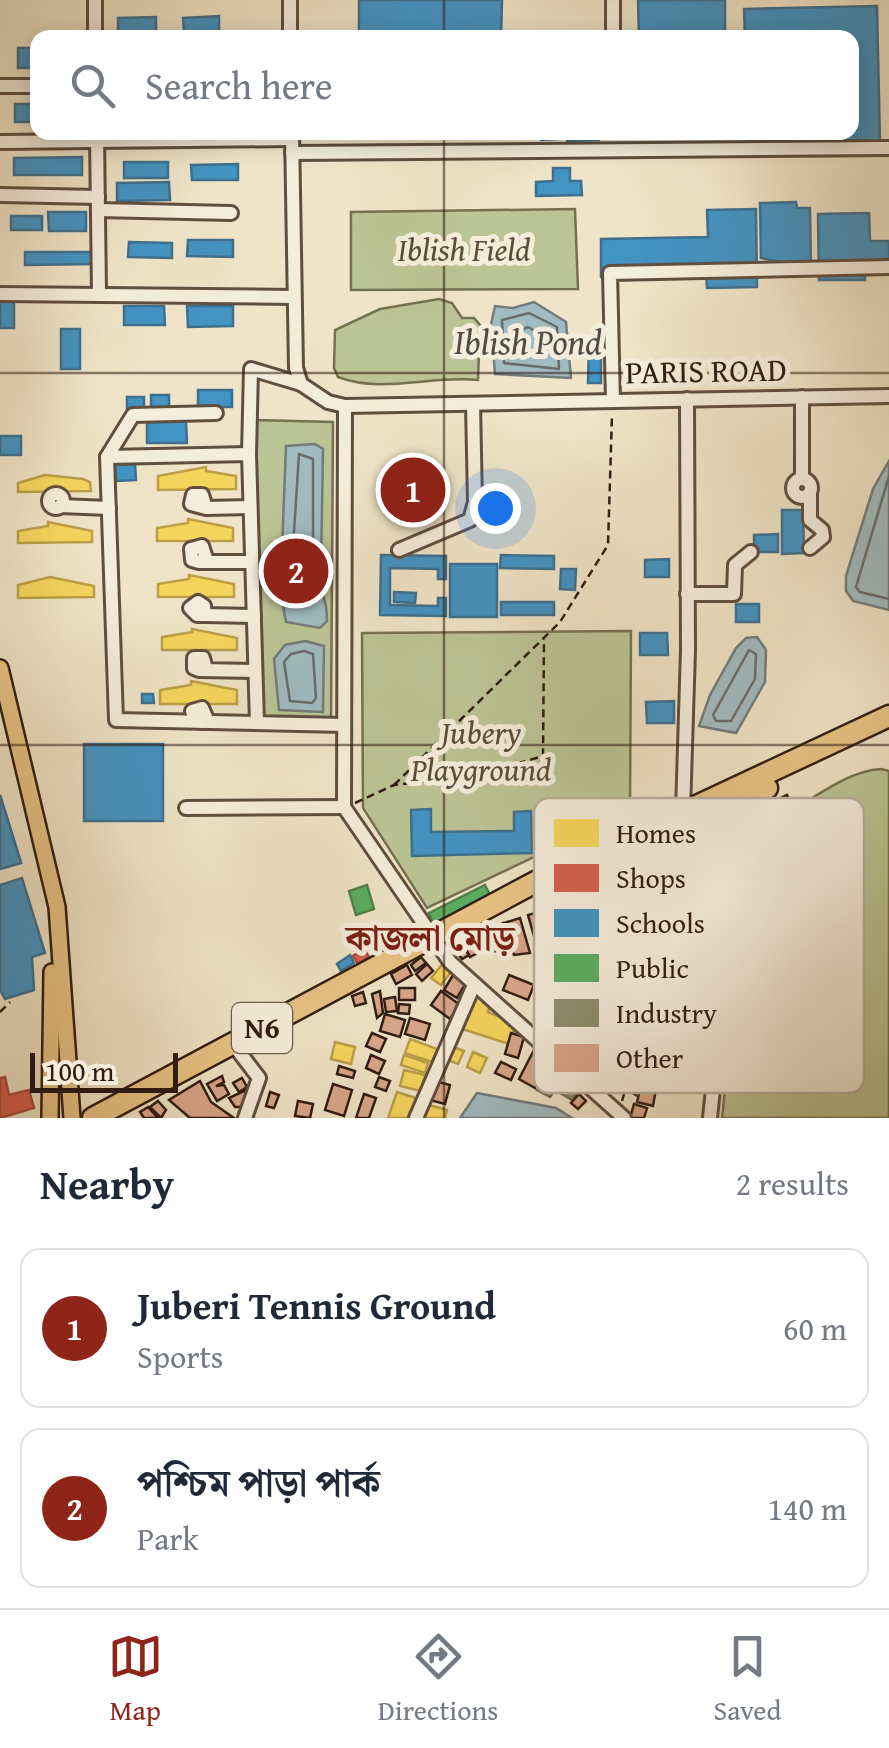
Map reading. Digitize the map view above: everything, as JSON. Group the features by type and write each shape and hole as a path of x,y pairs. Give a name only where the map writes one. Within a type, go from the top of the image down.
{"highway":[{"name":"N6","path":"727,798 889,716"},
{"name":"N6","path":"729,798 889,730"},
{"name":"N6","path":"93,1118 534,883"},
{"name":"N6","path":"431,938 534,896"}],"main road":[{"path":"0,668 57,908 72,1118"},
{"path":"0,714 46,907 52,968 50,1118"}],"street":[{"path":"95,0 96,30"},
{"path":"290,0 290,30"},
{"path":"612,0 613,30"},
{"path":"0,86 30,86"},
{"path":"0,142 39,140"},
{"path":"97,140 99,294"},
{"path":"214,140 614,150 889,148"},
{"path":"614,140 614,150"},
{"path":"744,140 744,149"},
{"path":"292,142 294,349 301,384"},
{"path":"0,194 231,212"},
{"path":"613,401 610,273 889,267"},
{"path":"0,294 294,297"},
{"path":"257,723 248,454 251,370 301,384 328,402 345,406 344,807 431,938 474,985 534,1040"},
{"path":"802,396 802,479 793,485 794,494 803,498 810,492 810,520 822,530 822,537 810,548"},
{"name":"PARIS ROAD","path":"345,406 889,396"},
{"path":"683,798 688,399"},
{"path":"399,550 470,520 474,502 474,404"},
{"path":"216,413 134,415 107,457 116,720 344,724"},
{"path":"107,457 248,454"},
{"path":"60,506 109,508"},
{"path":"206,508 250,507"},
{"path":"687,594 734,594 735,565 751,552"},
{"path":"207,562 252,562"},
{"path":"205,615 254,616"},
{"path":"206,670 256,671"},
{"path":"186,808 344,807"},
{"path":"416,1118 474,985"},
{"path":"232,1044 259,1078 244,1118"},
{"path":"593,1093 620,1115"},
{"path":"710,1118 713,1093"}],"path":[{"path":"394,785 560,622 608,545 613,401"},
{"path":"344,807 394,785 474,776 543,756 544,638"},
{"path":"0,1012 10,1002"}],"green space":[{"name":"Iblish Field","path":"575,209 578,289 351,290 351,212"},
{"path":"439,299 452,303 462,318 474,318 480,325 478,380 372,384 338,377 334,368 335,330 380,309"},
{"path":"255,420 333,422 331,722 264,721"},
{"path":"399,465 428,465 428,516 399,516"},
{"name":"Jubery Playground","path":"631,631 630,798 534,798 534,857 427,908 363,808 362,633"},
{"path":"889,771 889,1118 722,1118 725,1093 864,1093 864,798 812,798 863,772"}],"water":[{"name":"Iblish Pond","path":"534,302 566,322 571,378 495,374 491,324 495,306 513,308"},
{"path":"315,444 323,449 321,570 299,574 288,568 282,549 286,446"},
{"path":"889,461 889,610 853,601 846,591 846,576 873,489"},
{"path":"300,581 314,585 322,594 327,621 320,628 286,622 281,596 287,585"},
{"path":"757,637 766,650 765,682 736,733 699,726 710,695 736,648 746,638"},
{"path":"305,641 324,646 323,712 279,710 274,659 285,645"},
{"path":"477,1093 556,1108 572,1118 460,1118"}],"building: Homes":[{"path":"206,467 206,471 236,476 236,489 158,490 158,476"},
{"path":"45,475 83,479 90,482 91,491 18,492 18,483"},
{"path":"188,519 233,528 233,541 157,541 157,528 188,523"},
{"path":"48,522 92,531 92,542 18,543 18,531 48,526"},
{"path":"189,575 234,584 234,597 158,597 158,584 189,579"},
{"path":"50,577 94,586 94,597 18,598 18,585"},
{"path":"192,629 237,638 237,650 162,650 162,637"},
{"path":"191,681 237,690 237,704 160,704 160,690 191,685"},
{"path":"445,961 454,968 441,985 431,978"},
{"path":"477,990 493,997 488,1012 516,1024 509,1044 462,1029"},
{"path":"410,1039 437,1049 432,1062 405,1053"},
{"path":"335,1042 355,1047 351,1064 331,1059"},
{"path":"448,1045 464,1051 458,1064 443,1058"},
{"path":"473,1052 487,1058 480,1073 467,1067"},
{"path":"404,1055 428,1063 425,1073 401,1065"},
{"path":"404,1070 425,1075 421,1091 400,1086"},
{"path":"397,1092 416,1098 408,1118 388,1118"},
{"path":"429,1105 447,1110 445,1118 425,1118"}],"building: Shops":[{"path":"364,949 369,957 358,964 353,956"},
{"path":"5,1077 9,1095 29,1090 34,1108 0,1118 0,1078"}],"building: Schools":[{"path":"359,0 502,0 501,30 359,30"},
{"path":"638,0 725,0 725,30 639,30"},
{"path":"877,6 880,144 748,146 748,140 859,140 859,30 745,30 744,9"},
{"path":"219,16 219,30 184,30 183,18"},
{"path":"156,17 156,30 118,30 118,18"},
{"path":"18,48 30,48 30,68 18,68"},
{"path":"15,104 30,104 30,122 15,122"},
{"path":"82,157 82,175 14,175 14,158"},
{"path":"124,162 168,162 168,178 124,178"},
{"path":"238,164 238,180 192,180 191,165"},
{"path":"553,168 570,168 570,181 581,181 582,195 536,196 536,182 553,181"},
{"path":"169,182 170,200 117,201 117,183"},
{"path":"796,202 797,208 810,208 811,269 785,270 785,263 761,258 760,203"},
{"path":"756,209 757,287 707,288 706,275 601,277 601,239 708,237 707,210"},
{"path":"48,212 86,212 86,231 49,231"},
{"path":"869,213 870,241 889,241 889,269 865,269 865,280 819,280 818,214"},
{"path":"11,216 42,216 42,230 11,230"},
{"path":"188,240 233,240 233,257 187,256"},
{"path":"129,242 172,243 172,258 128,257"},
{"path":"25,252 94,252 95,264 25,265"},
{"path":"14,301 14,328 0,328 0,302"},
{"path":"124,306 164,306 165,325 124,325"},
{"path":"187,306 233,306 233,326 188,327"},
{"path":"61,329 80,329 80,369 61,369"},
{"path":"589,344 601,344 601,383 588,383"},
{"path":"198,390 232,390 232,407 198,407"},
{"path":"151,395 169,395 169,409 151,409"},
{"path":"127,397 144,397 144,412 127,412"},
{"path":"186,421 187,443 147,443 147,422"},
{"path":"0,436 21,436 21,455 0,455"},
{"path":"135,464 136,480 116,481 115,465"},
{"path":"782,510 803,510 804,553 782,554"},
{"path":"778,534 778,552 754,552 754,535"},
{"path":"381,555 446,556 446,579 438,579 438,569 390,568 390,605 438,606 438,598 446,598 446,616 380,615"},
{"path":"501,555 554,556 554,569 500,568"},
{"path":"669,559 669,577 645,577 645,560"},
{"path":"450,564 497,564 497,617 450,617"},
{"path":"561,569 576,569 575,590 560,589"},
{"path":"394,592 416,593 415,603 394,602"},
{"path":"501,602 554,602 554,615 501,615"},
{"path":"736,604 759,604 759,622 736,622"},
{"path":"640,633 667,633 668,655 640,655"},
{"path":"142,694 153,694 154,703 142,703"},
{"path":"674,701 674,723 647,723 646,702"},
{"path":"84,744 163,744 163,821 84,821"},
{"path":"0,795 21,863 0,869"},
{"path":"0,795 21,863 0,869"},
{"path":"431,809 431,832 514,831 514,812 531,811 532,853 412,856 411,810"},
{"path":"22,878 45,953 32,957 34,990 5,999 0,990 0,885"},
{"path":"350,955 354,963 341,971 337,964"}],"building: Public":[{"path":"367,885 374,909 356,915 349,891"},
{"path":"485,885 492,899 435,928 429,913"}],"building: Other":[{"path":"534,913 534,936 528,915"},
{"path":"520,918 530,953 514,955 504,923"},
{"path":"503,923 509,937 497,942 492,929"},
{"path":"489,930 498,950 488,954 479,935"},
{"path":"477,934 485,949 470,957 462,941"},
{"path":"460,942 469,955 462,959 453,946"},
{"path":"421,957 426,963 415,971 411,965"},
{"path":"427,964 433,971 422,981 416,974"},
{"path":"407,965 412,975 396,984 391,974"},
{"path":"453,975 466,983 457,998 444,990"},
{"path":"509,975 534,985 528,1000 503,990"},
{"path":"399,988 415,988 415,1000 399,1000"},
{"path":"380,991 383,1013 377,1018 372,994"},
{"path":"441,991 460,1005 450,1019 431,1005"},
{"path":"363,992 366,1003 355,1006 352,996"},
{"path":"395,997 397,1011 386,1012 384,999"},
{"path":"399,1004 410,1005 409,1014 398,1013"},
{"path":"385,1014 405,1020 400,1037 380,1031"},
{"path":"410,1018 430,1024 425,1040 405,1034"},
{"path":"372,1033 386,1039 380,1052 366,1046"},
{"path":"511,1033 524,1037 518,1058 505,1054"},
{"path":"534,1050 534,1087 519,1079"},
{"path":"371,1055 385,1061 379,1074 366,1068"},
{"path":"501,1062 516,1069 511,1080 495,1073"},
{"path":"339,1066 355,1071 353,1078 337,1074"},
{"path":"222,1076 224,1082 216,1086 224,1085 229,1094 217,1101 207,1084"},
{"path":"379,1077 390,1081 386,1091 375,1087"},
{"path":"242,1078 247,1087 239,1092 233,1083"},
{"path":"432,1080 450,1085 445,1104 426,1099"},
{"path":"200,1081 211,1102 234,1118 190,1118 169,1100"},
{"path":"333,1084 352,1090 344,1116 325,1110"},
{"path":"246,1090 243,1107 235,1107 229,1098"},
{"path":"270,1092 279,1095 274,1108 266,1106"},
{"path":"639,1093 655,1093 653,1106 637,1102"},
{"path":"364,1094 376,1098 369,1118 356,1118"},
{"path":"579,1094 586,1101 578,1109 571,1103"},
{"path":"158,1101 166,1110 161,1118 150,1107"},
{"path":"298,1101 313,1104 310,1118 295,1116"},
{"path":"634,1104 647,1108 644,1118 630,1118"},
{"path":"148,1107 158,1118 144,1118 140,1112"}],"place":[{"name":"Juberi Tennis Ground","path":"413,490"},
{"name":"পশ্চিম পাড়া পার্ক","path":"296,571"}],"district":[{"name":"কাজলা মোড়","path":"430,938"}]}
